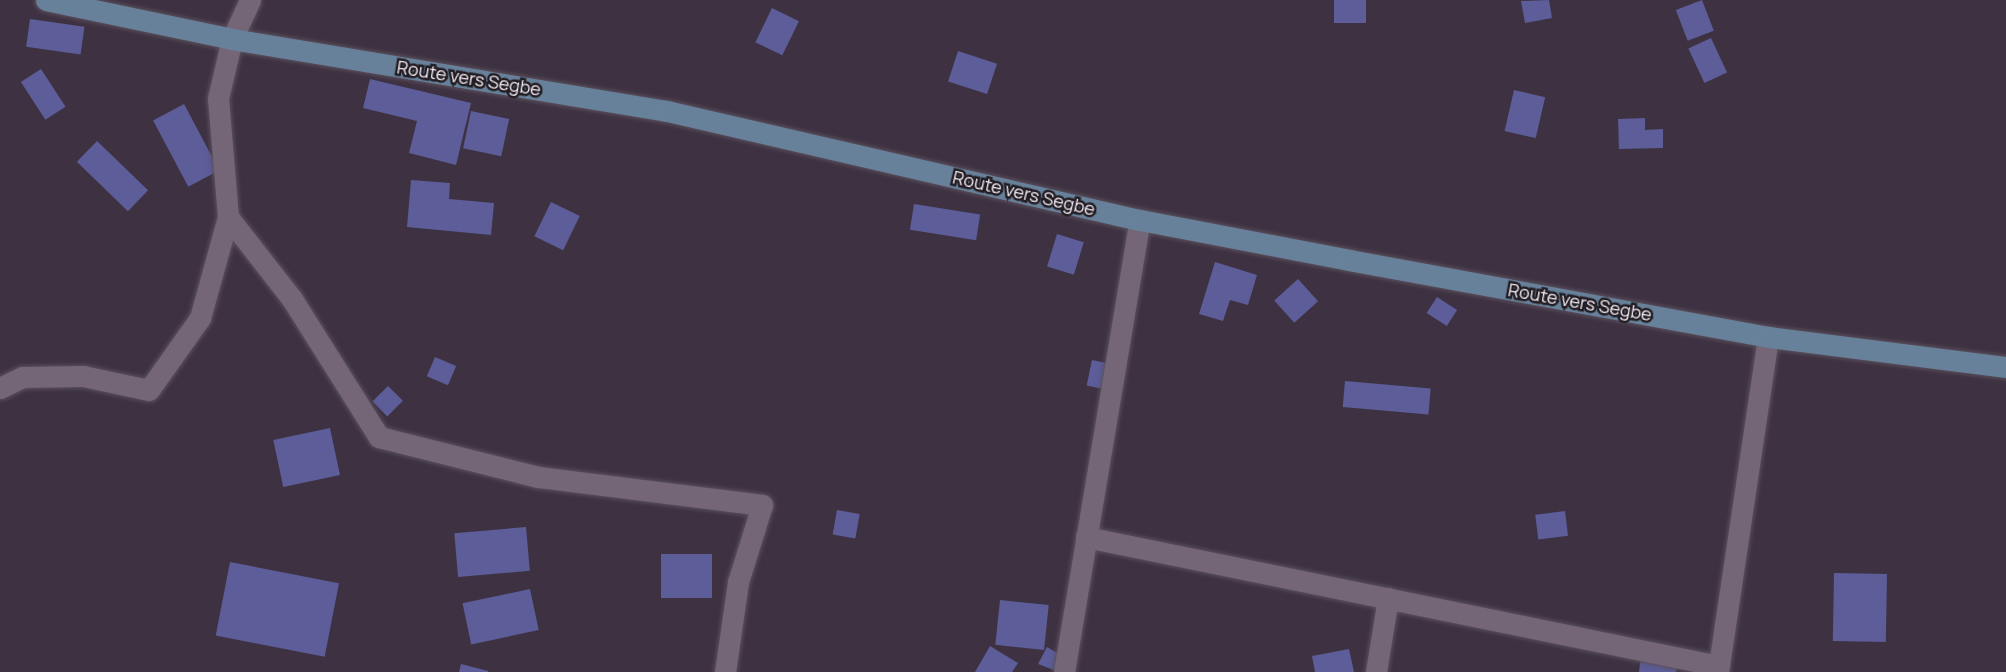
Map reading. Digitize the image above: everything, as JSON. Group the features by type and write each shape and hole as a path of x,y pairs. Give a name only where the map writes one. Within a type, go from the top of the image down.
{"main road":[{"name":"Route vers Segbe","path":"46,0 232,39 667,111 1140,220 1768,337 2006,367"}],"street":[{"path":"0,388 23,377 83,376 149,390 200,318 228,217 218,98 232,39 250,0"},
{"path":"228,217 292,299 379,437 538,477 762,505 738,582 725,672"},
{"path":"1064,672 1140,220"},
{"path":"1086,537 1718,669 1768,337"},
{"path":"1376,672 1388,598"}],"building":[{"path":"1334,0 1366,0 1366,23 1334,23"},
{"path":"1549,0 1552,18 1525,23 1521,1"},
{"path":"1702,0 1714,31 1688,41 1676,10"},
{"path":"772,8 799,21 782,55 755,42"},
{"path":"30,19 84,27 81,54 26,47"},
{"path":"1711,38 1727,72 1704,83 1688,49"},
{"path":"958,51 997,64 987,94 948,81"},
{"path":"41,69 66,107 45,120 21,82"},
{"path":"370,79 471,103 456,165 409,153 417,121 363,108"},
{"path":"1514,90 1545,97 1536,138 1505,131"},
{"path":"184,104 219,170 188,187 153,120"},
{"path":"471,111 509,119 501,156 463,148"},
{"path":"1645,118 1645,130 1663,129 1663,148 1619,149 1618,119"},
{"path":"97,141 148,190 128,211 77,162"},
{"path":"411,180 450,183 449,199 494,203 491,235 407,227"},
{"path":"551,202 580,216 563,250 534,236"},
{"path":"914,204 980,214 976,240 910,230"},
{"path":"1057,234 1084,242 1074,275 1047,267"},
{"path":"1215,262 1257,275 1248,305 1230,300 1223,321 1199,314"},
{"path":"1298,279 1318,301 1294,323 1274,300"},
{"path":"1437,297 1457,310 1447,326 1427,313"},
{"path":"435,357 456,366 448,385 427,376"},
{"path":"1092,360 1126,367 1121,393 1087,385"},
{"path":"1345,381 1431,388 1428,414 1343,407"},
{"path":"388,386 403,401 387,416 372,402"},
{"path":"330,428 340,475 283,487 273,440"},
{"path":"837,510 860,514 855,539 833,535"},
{"path":"1565,511 1568,536 1538,539 1535,515"},
{"path":"526,527 530,571 458,577 454,533"},
{"path":"661,554 712,554 712,598 661,598"},
{"path":"230,562 339,583 325,657 216,636"},
{"path":"1834,573 1887,574 1886,642 1833,641"},
{"path":"530,589 539,630 471,644 463,603"},
{"path":"1000,600 1049,605 1044,650 995,645"},
{"path":"990,646 1018,663 1012,672 975,672"},
{"path":"1047,647 1066,658 1059,672 1038,664"},
{"path":"1349,649 1354,672 1315,672 1312,656"},
{"path":"1641,656 1678,661 1676,672 1639,672"},
{"path":"461,664 488,671 488,672 459,672"}]}
